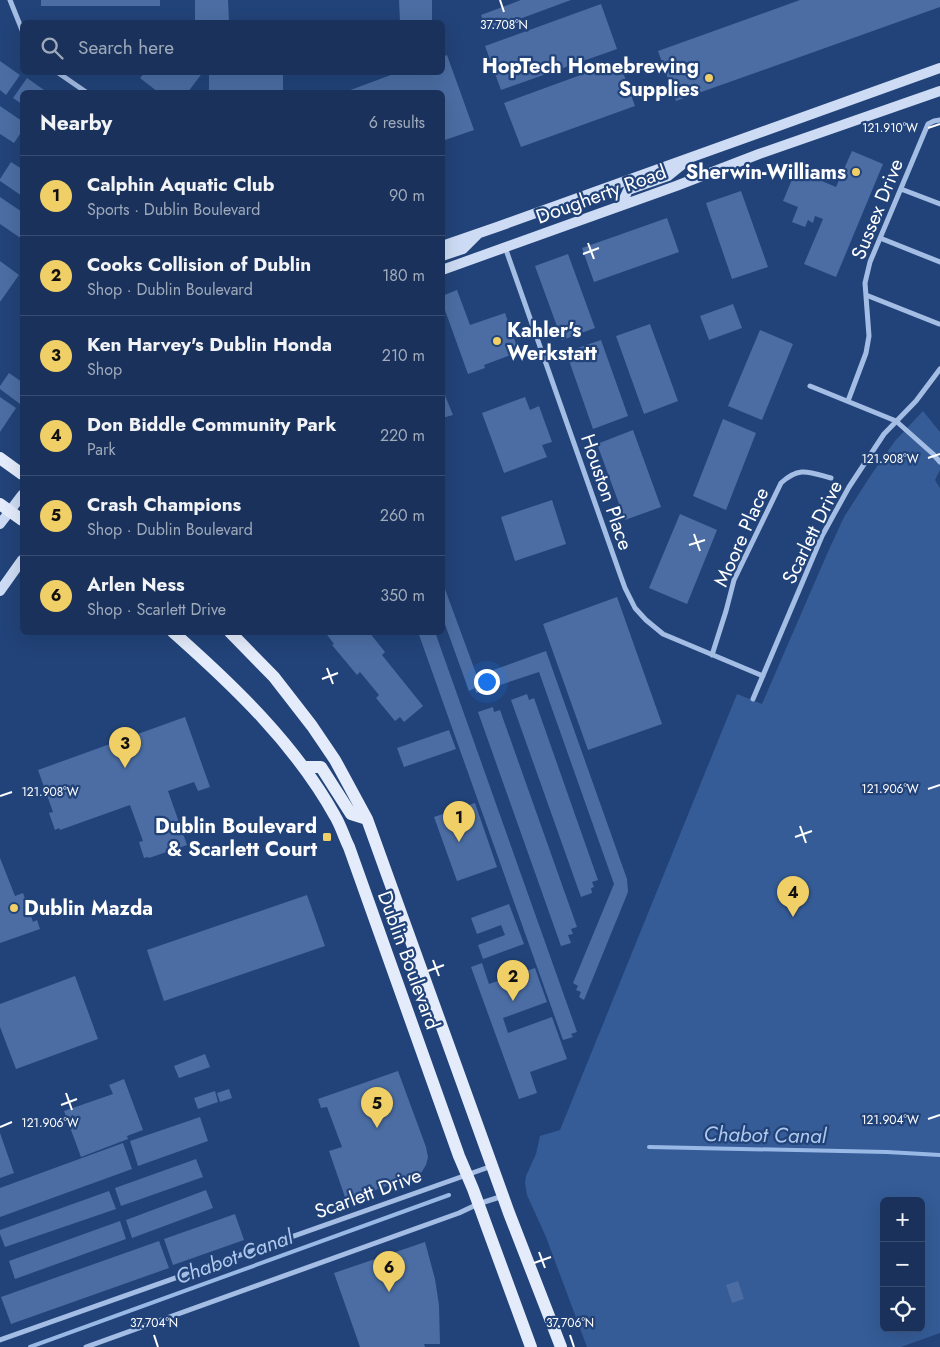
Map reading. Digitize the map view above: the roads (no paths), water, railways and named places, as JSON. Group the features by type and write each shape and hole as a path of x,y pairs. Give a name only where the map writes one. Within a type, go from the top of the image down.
{"main road":[{"name":"Dougherty Road","path":"445,245 940,68"},
{"name":"Dougherty Road","path":"445,269 759,154 940,91"},
{"path":"621,206 628,190 668,176 690,158"},
{"path":"445,255 463,249 478,233"},
{"path":"0,458 20,473"},
{"path":"0,524 5,507 20,497"},
{"path":"5,507 20,518"},
{"path":"0,591 20,563"},
{"name":"Dublin Boulevard","path":"176,635 215,669 264,720 304,767 336,816 349,847 459,1156 531,1347"},
{"name":"Dublin Boulevard","path":"233,635 274,677 312,726 335,760 367,819 503,1196 561,1347"},
{"path":"304,767 321,767 351,814 367,819"}],"street":[{"path":"10,0 20,25"},
{"path":"60,75 83,90"},
{"name":"Sussex Drive","path":"848,401 866,353 869,336 865,283 870,262 928,124 937,120"},
{"path":"901,189 940,204"},
{"path":"880,238 940,262"},
{"name":"Houston Place","path":"505,247 625,588 636,608 646,620 663,634 763,676"},
{"path":"866,294 939,324"},
{"name":"Scarlett Drive","path":"753,699 822,536 849,486 884,434 916,401 940,369"},
{"path":"810,386 896,421 940,462"},
{"name":"Moore Place","path":"712,655 734,580 781,482 789,475 805,471 831,478"},
{"name":"Scarlett Drive","path":"0,1340 492,1166"},
{"path":"86,1347 503,1196"}],"waterway":[{"name":"Chabot Canal","path":"649,1147 887,1152 940,1155"},
{"name":"Chabot Canal","path":"30,1347 449,1195"}],"place":[{"name":"HopTech Homebrewing Supplies","path":"709,78"},
{"name":"Sherwin-Williams","path":"856,172"},
{"name":"Kahler's Werkstatt","path":"497,341"},
{"name":"Ken Harvey's Dublin Honda","path":"125,768"},
{"name":"Dublin Boulevard & Scarlett Court","path":"327,837"},
{"name":"Calphin Aquatic Club","path":"459,842"},
{"name":"Dublin Mazda","path":"14,908"},
{"name":"Don Biddle Community Park","path":"793,917"},
{"name":"Cooks Collision of Dublin","path":"513,1001"},
{"name":"Crash Champions","path":"377,1128"},
{"name":"Arlen Ness","path":"389,1292"}]}
